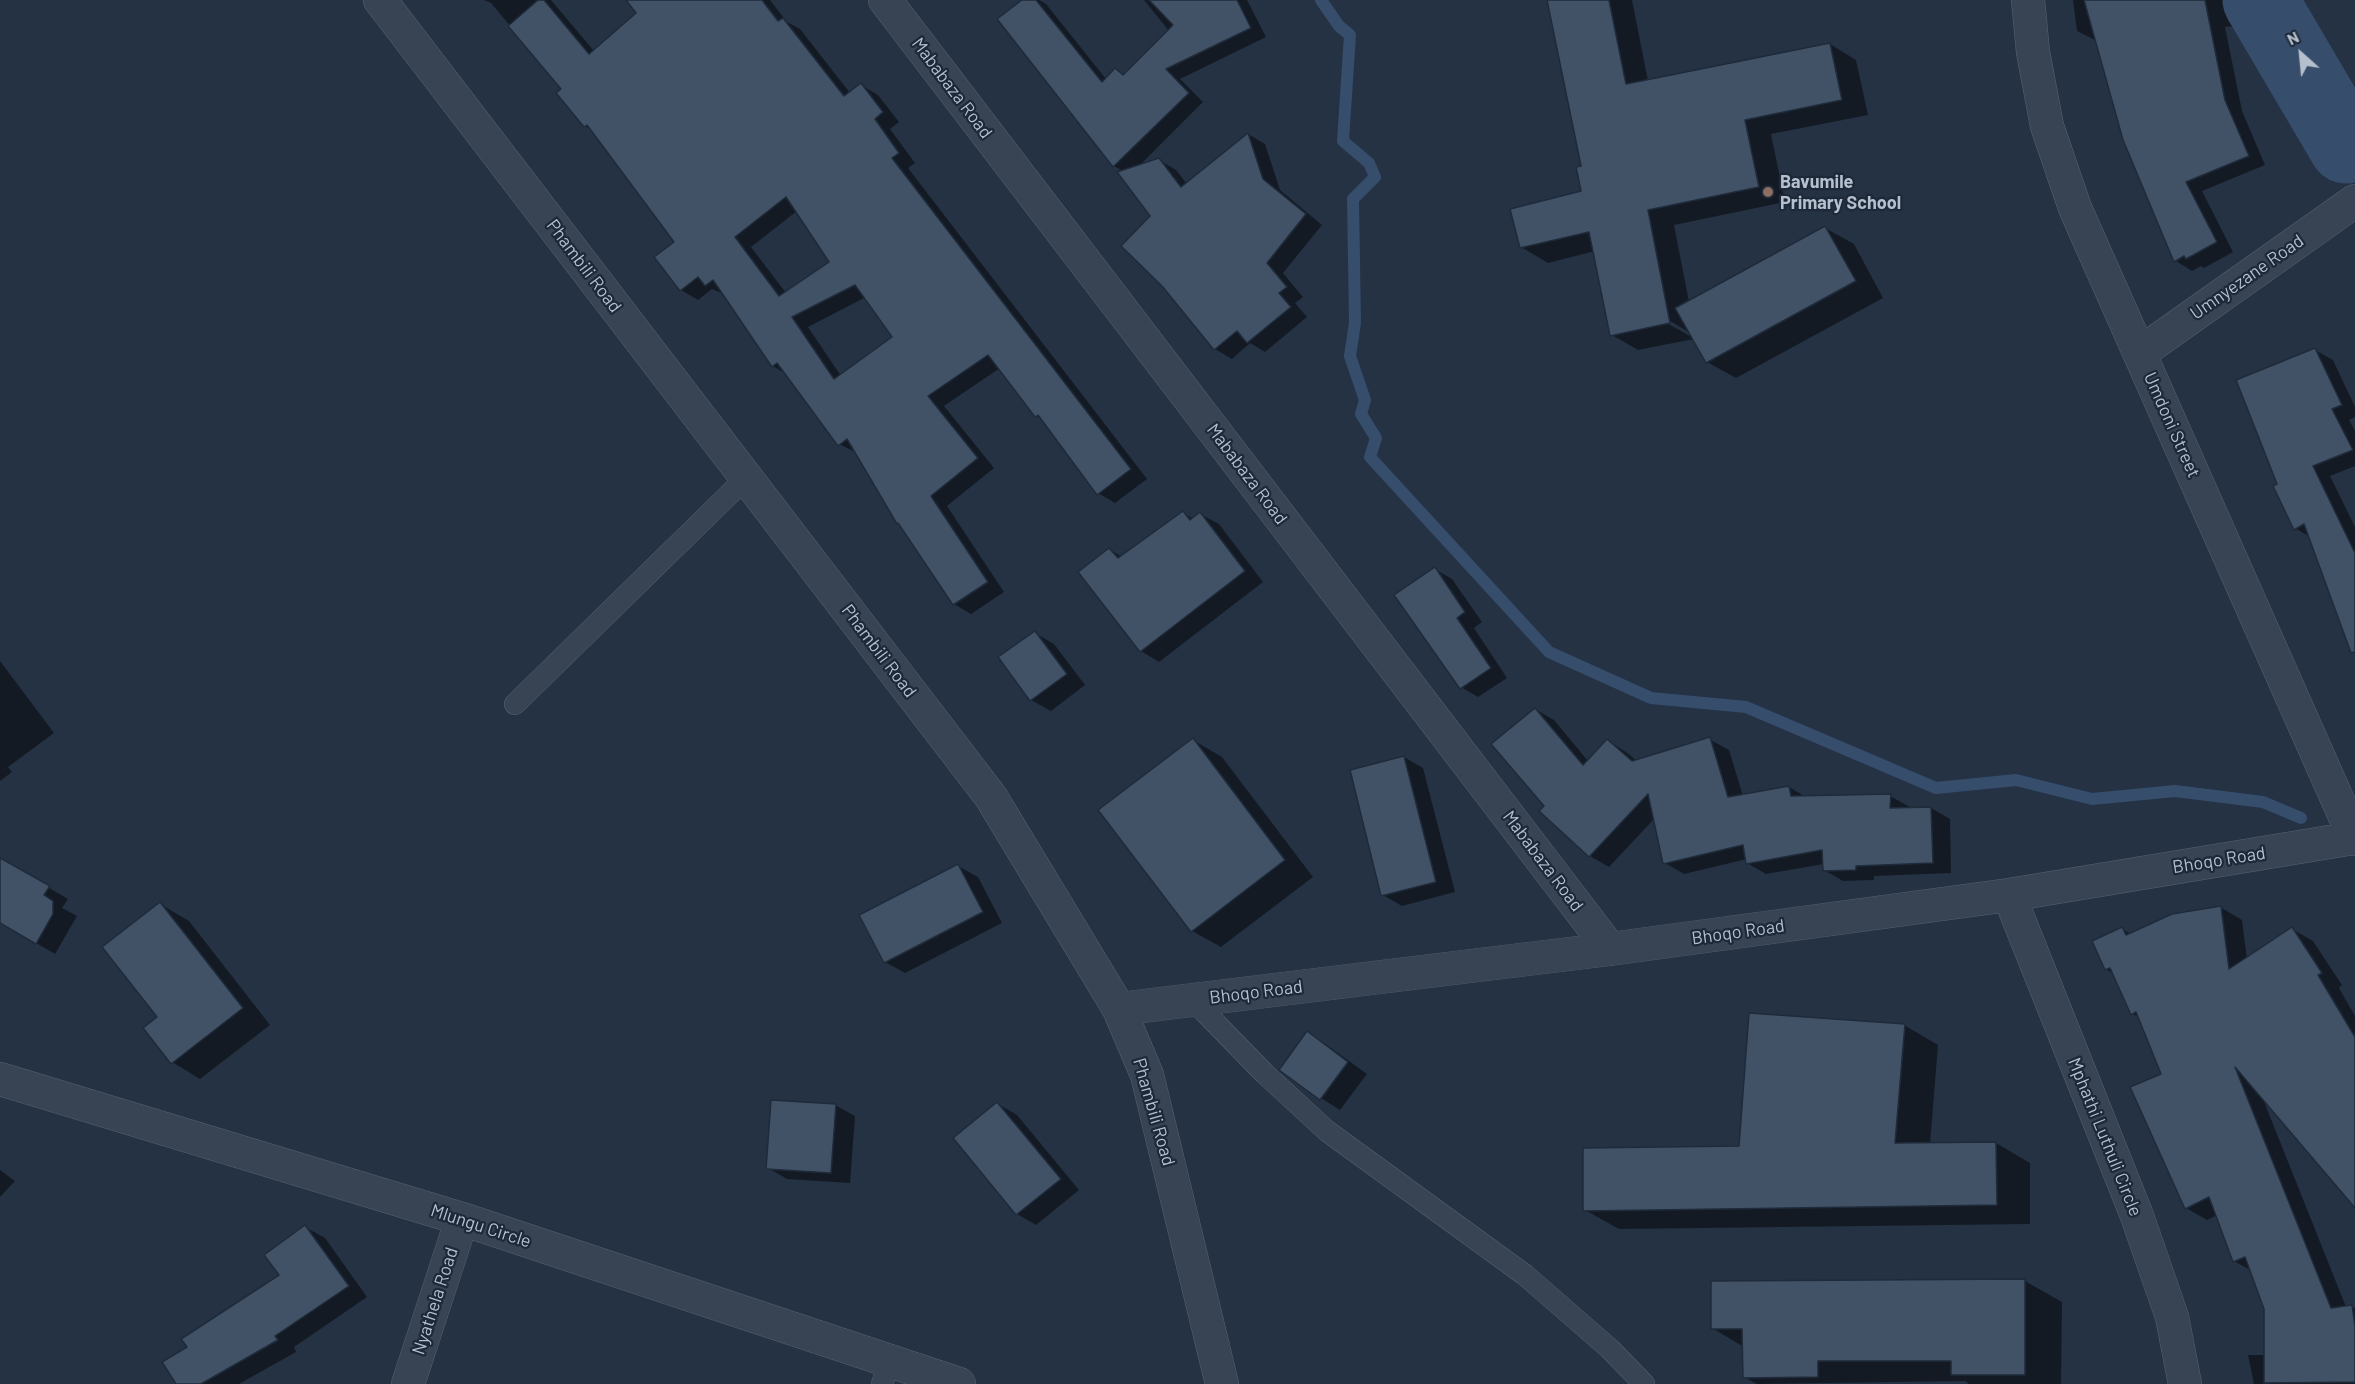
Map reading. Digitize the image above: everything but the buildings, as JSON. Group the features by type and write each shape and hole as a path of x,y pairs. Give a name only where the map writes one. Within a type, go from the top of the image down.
{"street":[{"name":"Phambili Road","path":"380,0 991,797 1119,1009 1147,1075 1222,1384"},
{"name":"Mababaza Road","path":"885,0 1610,949"},
{"name":"Umdoni Street","path":"2028,0 2033,52 2047,126 2075,208 2355,838"},
{"name":"Umnyezane Road","path":"2140,353 2355,201"},
{"name":"Bhoqo Road","path":"1119,1009 1610,949 2009,895 2355,838"},
{"name":"Mphathi Luthuli Circle","path":"2009,895 2141,1227 2172,1317 2185,1384"},
{"name":"Mlungu Circle","path":"0,1079 462,1219 886,1373 959,1384"},
{"name":"Nyathela Road","path":"408,1384 462,1219"}],"lane":[{"path":"515,704 746,478"},
{"path":"1193,1000 1264,1073 1327,1131 1525,1275 1610,1349 1644,1384"}],"waterway":[{"path":"1321,0 1339,26 1350,35 1343,141 1369,163 1375,177 1353,199 1355,323 1350,356 1365,400 1361,414 1376,438 1370,457 1549,652 1651,698 1746,707 1936,788 2016,780 2092,799 2175,791 2263,802 2301,818"},
{"path":"2260,0 2346,146"}],"place":[{"name":"Bavumile Primary School","path":"1768,192"}]}
